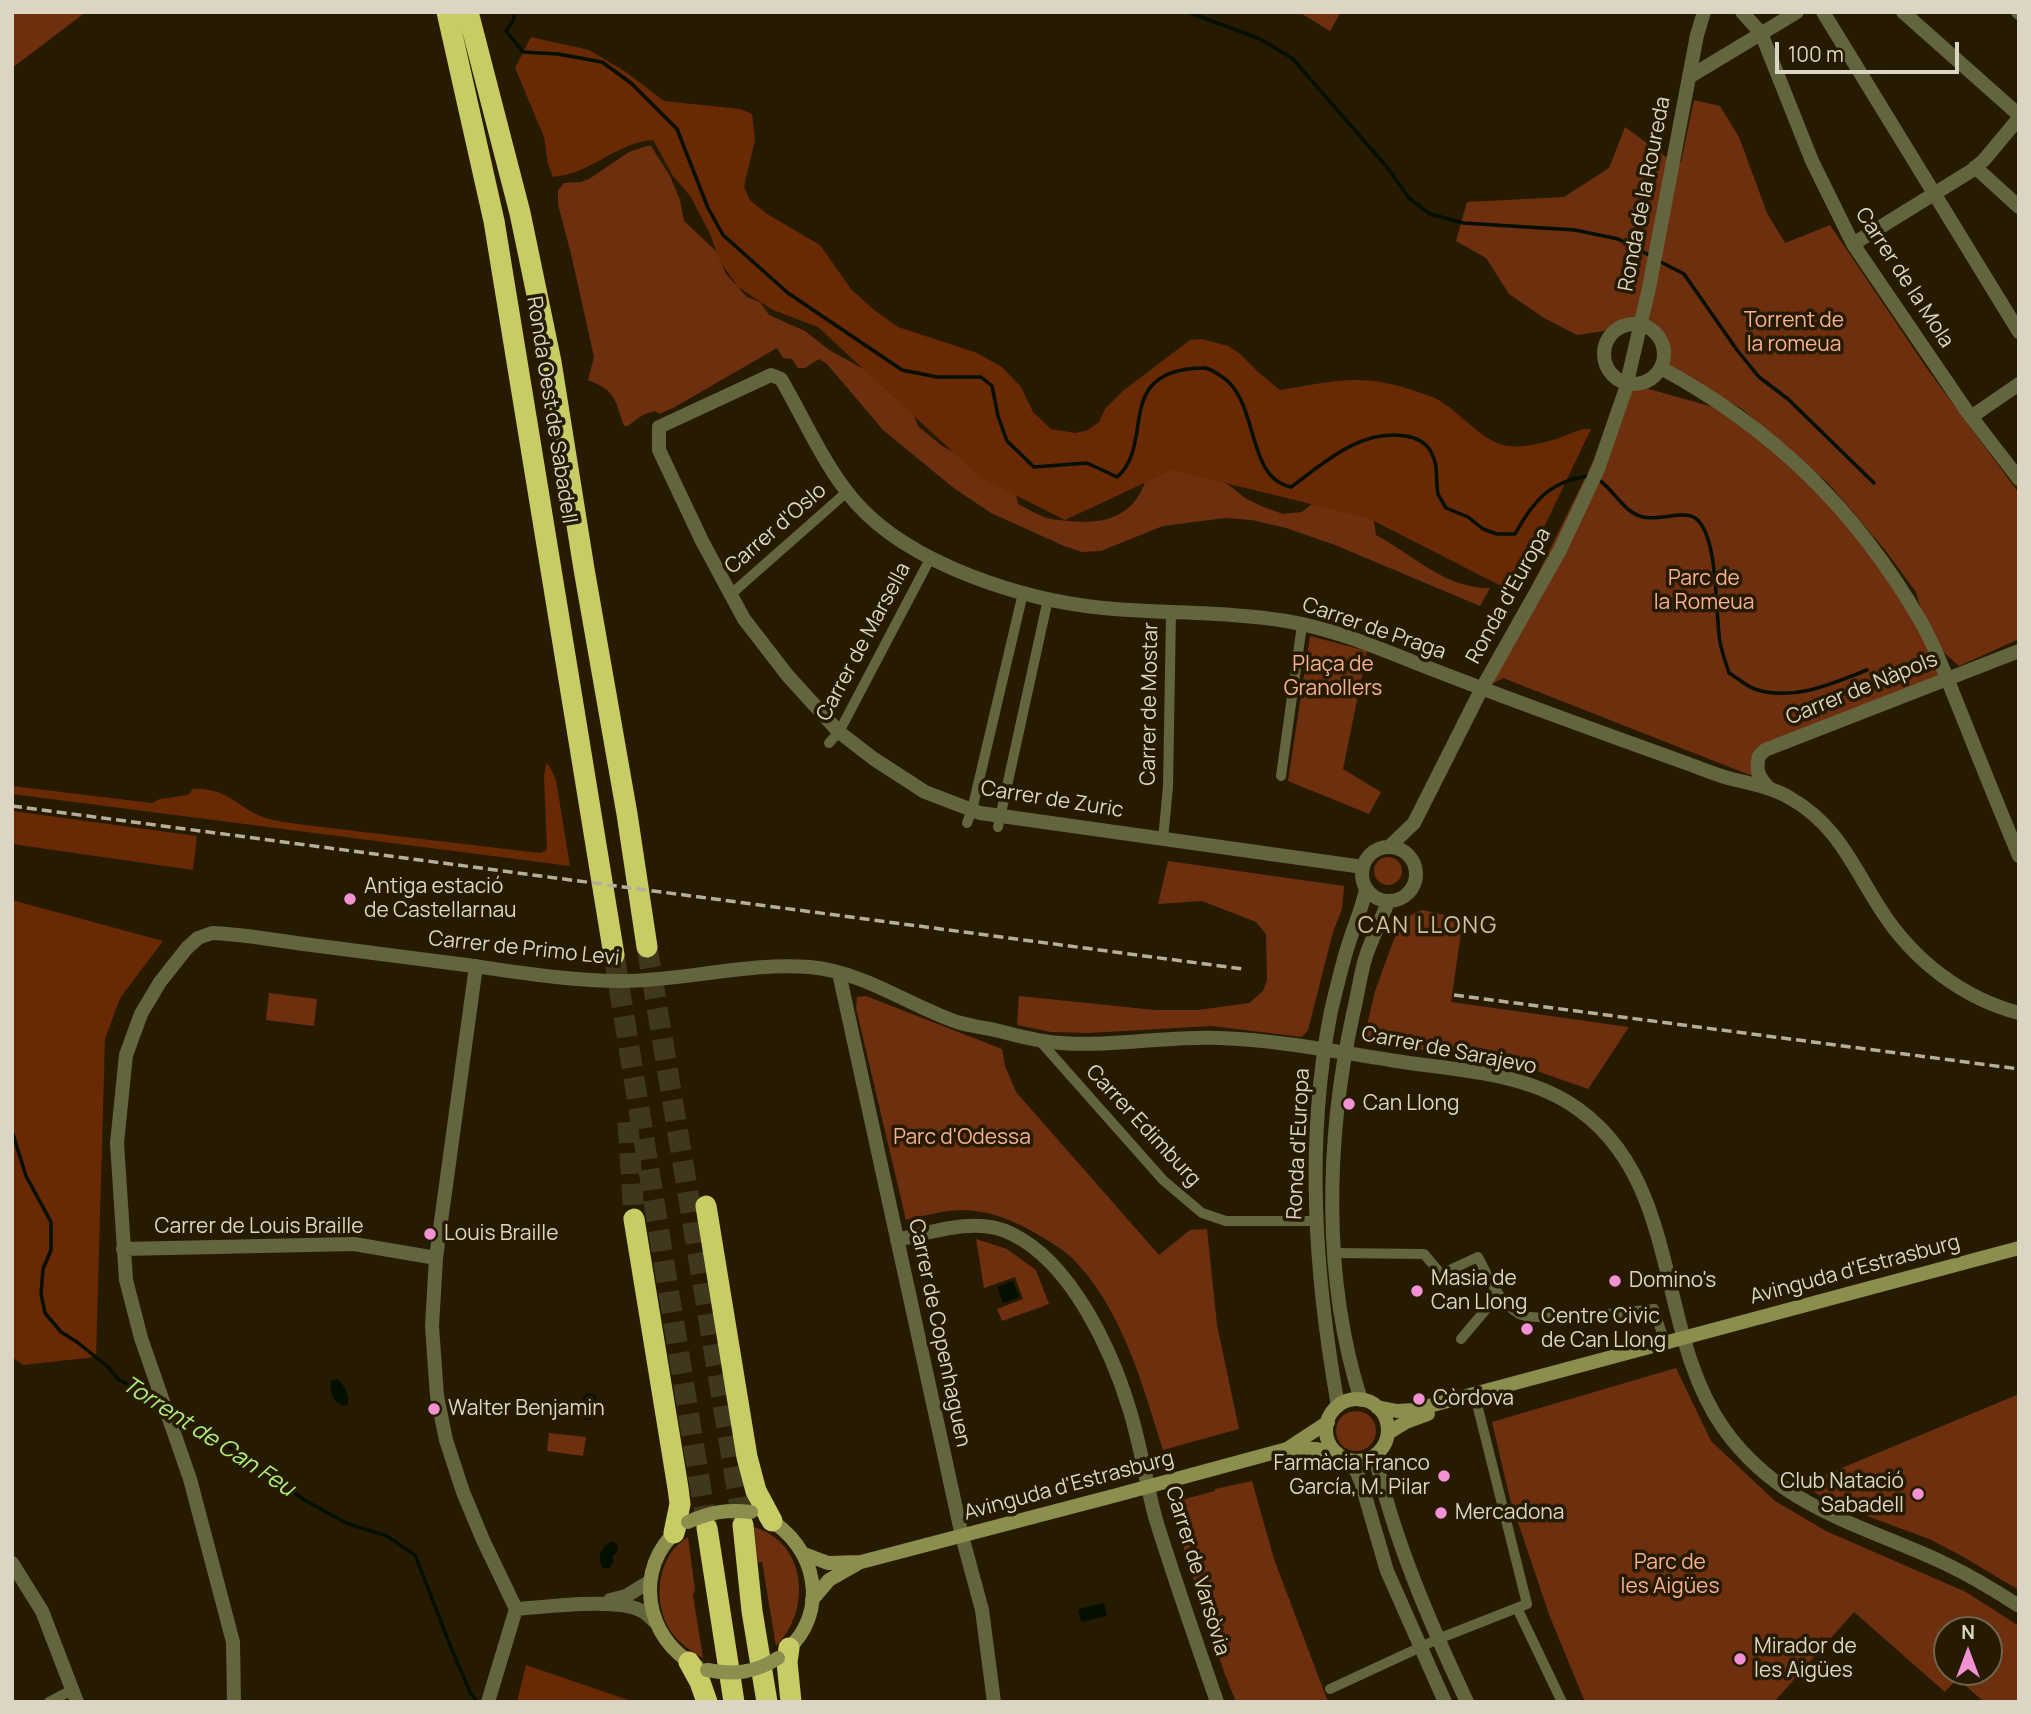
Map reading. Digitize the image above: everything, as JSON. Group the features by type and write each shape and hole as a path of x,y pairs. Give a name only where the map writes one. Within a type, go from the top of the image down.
{"highway":[{"name":"Ronda Oest de Sabadell","path":"447,12 496,233 614,955"},
{"name":"Ronda Oest de Sabadell","path":"468,12 504,144 549,349 647,947"},
{"path":"706,1206 747,1457 756,1491 772,1521"},
{"path":"634,1219 680,1504 690,1527 734,1702"},
{"path":"747,1519 752,1611 766,1702"},
{"path":"784,1653 791,1702"},
{"path":"698,1666 707,1702"}],"main road":[{"name":"Avinguda d'Estrasburg","path":"1377,1407 1397,1411 1414,1410 1664,1343 1686,1341 1720,1328 2019,1248"},
{"name":"Avinguda d'Estrasburg","path":"1388,1433 1421,1416 1686,1341 2019,1256"},
{"path":"1351,1400 1361,1400 1377,1407 1386,1419 1388,1433 1382,1448 1375,1455 1365,1461 1352,1461 1337,1453 1328,1439 1328,1422 1338,1406 1351,1400"},
{"name":"Avinguda d'Estrasburg","path":"1287,1449 1328,1422"},
{"name":"Avinguda d'Estrasburg","path":"804,1554 828,1563 861,1562 1287,1449 1315,1449 1337,1453"},
{"path":"721,1511 747,1519 772,1521 788,1532 804,1554 811,1576 812,1600 808,1621 798,1639 768,1665 733,1674 698,1666 676,1653 663,1639 654,1622 649,1602 649,1582 654,1562 690,1527 721,1511"},
{"name":"Avinguda d'Estrasburg","path":"812,1600 829,1580 861,1562"}],"street":[{"name":"Ronda de la Roureda","path":"1627,383 1649,288 1697,36 1704,12"},
{"name":"Carrer de la Mola","path":"1742,12 1761,33 1812,160 1853,244 1971,417 2019,479"},
{"path":"1689,77 1797,12"},
{"path":"1823,12 2019,332"},
{"path":"1853,244 1975,167 2019,117 1903,12"},
{"path":"1975,167 2019,207"},
{"path":"1639,325 1651,330 1661,341 1664,358 1661,368 1646,382 1627,383 1609,371 1604,355 1605,348 1613,333 1622,327 1639,325"},
{"path":"1661,368 1738,414 1801,468 1843,510 1878,556 1921,622 1947,678 2019,856"},
{"name":"Carrer de Zuric","path":"781,379 771,375 659,427 659,450 702,541 744,619 788,676 839,732 874,759 925,792 969,816 1363,867"},
{"name":"Carrer de Praga","path":"781,379 835,475 859,505 887,529 931,557 980,580 1023,593 1100,608 1244,615 1303,625 1359,641 1481,690 1721,776 1771,790 1790,798 1825,823 1846,850 1882,913 1922,959 1957,988 2001,1009 2019,1013"},
{"name":"Ronda d'Europa","path":"1361,1400 1339,1299 1333,1223 1337,1112 1345,1053 1366,958 1388,902 1404,897 1415,885 1416,869 1410,846 1414,823 1481,690 1560,550 1598,469 1627,383"},
{"path":"1971,417 2019,384"},
{"name":"Carrer d'Oslo","path":"730,595 848,491"},
{"name":"Carrer de Marsella","path":"829,743 839,732 931,557"},
{"path":"969,816 1023,593"},
{"path":"999,821 1048,598"},
{"name":"Carrer de Mostar","path":"1163,839 1168,787 1171,612"},
{"path":"1280,776 1303,625"},
{"name":"Carrer de Nàpols","path":"1771,790 1757,773 1759,756 1765,750 2019,651"},
{"name":"Ronda d'Europa","path":"1338,1406 1322,1300 1315,1221 1318,1109 1325,1050 1331,1011 1347,948 1363,908 1366,889 1363,867 1373,853 1389,847 1414,823"},
{"path":"1389,847 1403,851 1413,861"},
{"path":"1366,889 1380,900 1388,902"},
{"name":"Carrer de Primo Levi","path":"123,1249 117,1143 126,1055 148,999 167,972 198,938 208,933 545,976 620,981 680,978 740,970"},
{"path":"475,966 436,1258 432,1326 438,1396 446,1440 463,1492 516,1609 488,1702"},
{"name":"Carrer de Sarajevo","path":"740,970 813,967 839,973 869,982 958,1022 1038,1040 1061,1043 1151,1042 1216,1038 1345,1053 1535,1086 1569,1103 1595,1123 1625,1156 1650,1207 1699,1383 1723,1428 1761,1470 1783,1488 1829,1516 1948,1565 2019,1606"},
{"name":"Carrer de Copenhaguen","path":"839,973 962,1536 982,1610 994,1702"},
{"name":"Carrer Edimburg","path":"1038,1040 1163,1180 1202,1213 1226,1221 1315,1221"},
{"name":"Carrer de Varsòvia","path":"897,1240 950,1228 982,1226 1011,1233 1040,1253 1067,1282 1082,1304 1113,1365 1130,1412 1156,1517 1217,1702"},
{"name":"Carrer de Louis Braille","path":"123,1249 354,1244 436,1258"},
{"path":"123,1249 126,1280 141,1338 190,1479 233,1642 233,1702"},
{"path":"1336,1253 1424,1254 1441,1275 1478,1257 1498,1295 1521,1316 1589,1317 1654,1310 1664,1343"},
{"path":"1461,1339 1498,1295"},
{"path":"1330,1689 1438,1639 1527,1604 1476,1400"},
{"path":"1375,1455 1382,1488 1438,1639 1467,1702"},
{"path":"1352,1461 1361,1482 1387,1571 1445,1702"},
{"path":"12,1563 42,1611 74,1696 49,1702"},
{"path":"592,1604 626,1596 649,1582"},
{"path":"516,1609 592,1604 626,1605 642,1611 654,1622"},
{"path":"1517,1608 1562,1702"}],"green space":[{"path":"12,12 86,12 12,68"},
{"path":"1299,12 1341,12 1330,31"},
{"path":"1694,100 1720,106 1739,137 1767,213 1785,243 1830,225 1928,370 2019,493 2019,639 1959,666 1930,640 1947,678 1759,756 1760,779 1503,678 1481,690 1631,384 1738,414 1843,510 1928,634 1916,592 1885,550 1829,484 1742,409 1667,365 1668,341 1651,323 1627,320 1604,331 1577,335 1544,318 1509,294 1486,258 1456,241 1467,202 1564,197 1609,168 1625,127 1666,157 1681,162"},
{"path":"651,146 670,176 680,200 684,221 717,252 726,274 747,297 760,302 769,315 805,331 829,350 882,379 911,407 918,426 942,446 1014,484 1018,504 1052,519 1082,522 1106,519 1126,510 1141,492 1146,479 1169,466 1216,475 1245,498 1283,514 1302,512 1314,502 1373,515 1376,535 1430,569 1459,583 1490,588 1480,606 1335,545 1286,528 1252,520 1225,518 1163,526 1101,551 1082,552 1064,546 991,513 955,489 883,430 827,364 819,359 805,368 798,368 792,359 783,358 777,348 673,408 659,414 655,411 647,413 624,426 613,397 604,388 588,380 594,357 558,204 558,190 564,183 589,179 629,152"},
{"name":"Plaça de Granollers","path":"1310,636 1367,651 1343,769 1381,792 1369,814 1288,781"},
{"path":"1388,857 1398,861 1402,871 1398,881 1388,885 1378,881 1374,871 1378,861"},
{"path":"1168,861 1344,886 1342,909 1333,932 1308,1030 1302,1037 1212,1026 1088,1033 1051,1032 1017,1025 1019,996 1155,1010 1198,1010 1249,1003 1263,991 1267,980 1266,934 1256,922 1202,901 1158,904"},
{"path":"1422,910 1463,919 1451,1002 1629,1027 1588,1089 1531,1069 1445,1053 1363,1042 1375,991 1401,920"},
{"path":"269,993 317,999 314,1026 266,1020"},
{"name":"Parc d'Odessa","path":"866,996 1002,1049 1005,1066 1016,1092 1159,1255 1190,1230 1207,1229 1217,1325 1239,1429 1163,1450 1138,1373 1117,1323 1089,1277 1057,1246 1007,1219 973,1211 957,1210 906,1220 856,1008 857,997"},
{"path":"976,1239 1007,1249 1036,1270 1049,1304 1002,1321 997,1309 1023,1299 1015,1277 984,1288"},
{"name":"Parc de les Aigües","path":"1676,1368 1711,1441 1775,1501 1826,1531 1966,1592 2019,1626 2019,1702 1984,1702 1966,1686 2003,1686 2003,1616 1933,1616 1933,1681 1854,1612 1774,1702 1585,1702 1550,1617 1510,1499 1492,1422"},
{"name":"Club Natació Sabadell","path":"2019,1394 2019,1590 1929,1539 1835,1504 1801,1485"},
{"path":"1356,1411 1370,1417 1376,1431 1370,1445 1356,1451 1342,1445 1336,1431 1342,1417"},
{"path":"549,1433 586,1437 583,1456 547,1451"},
{"path":"1252,1481 1274,1559 1328,1702 1236,1702 1224,1672 1171,1509 1174,1502"},
{"path":"754,1527 772,1535 785,1547 794,1562 798,1579 799,1597 795,1614 788,1631 776,1646 762,1562 758,1562"},
{"path":"688,1537 695,1590 693,1595 703,1658 673,1634 661,1606 664,1567 678,1545"},
{"name":"Parc de les Aigües","path":"1938,1686 1950,1686 1945,1692"}],"shaded area":[{"path":"531,37 589,50 626,72 664,101 740,109 752,114 755,140 744,187 750,200 767,214 820,245 851,289 898,327 977,353 1002,367 1021,387 1033,412 1051,429 1075,433 1088,430 1099,422 1105,409 1124,390 1190,340 1202,339 1228,346 1239,353 1280,390 1361,380 1377,381 1425,394 1453,410 1480,433 1503,445 1536,444 1591,429 1513,592 1368,518 1172,470 1065,520 981,478 818,327 773,310 738,287 720,261 691,197 673,176 653,140 639,142 567,175 553,177 544,137 515,68"},
{"path":"546,763 556,780 570,866 12,794 12,786 152,803 160,799 188,795 193,789 205,789 215,791 256,814 275,820 539,853 547,849 544,777"},
{"path":"12,811 197,836 193,870 12,844"},
{"path":"12,900 163,941 120,998 105,1039 96,1357 23,1365 12,1357"},
{"path":"1013,1281 1019,1297 1003,1303 997,1287"},
{"path":"337,1379 347,1393 348,1404 344,1406 335,1400 331,1393 331,1381"},
{"path":"587,1393 595,1395 597,1401 597,1411 592,1420 585,1420 581,1410"},
{"path":"613,1541 618,1546 612,1557 614,1562 609,1568 603,1568 601,1552"},
{"path":"1104,1603 1107,1616 1081,1622 1078,1609"},
{"path":"526,1665 634,1702 517,1702"}],"waterway":[{"path":"515,12 506,31 523,52 558,54 602,62 631,83 677,129 708,208 723,235 788,293 902,370 937,377 981,377 992,386 998,416 1007,441 1034,467 1087,463 1117,477 1128,463 1140,411 1146,395 1156,381 1174,372 1205,368 1221,376 1233,387 1242,402 1266,469 1276,481 1291,487 1330,458 1358,443 1389,435 1409,437 1429,448 1436,467 1438,494 1446,508 1468,517 1483,529 1497,534 1515,534 1544,494 1564,483 1589,476"},
{"path":"1188,12 1260,39 1292,58 1386,166 1409,198 1430,214 1463,223 1575,230 1618,239 1651,256"},
{"path":"1657,260 1684,274 1759,377 1788,399 1874,483"},
{"path":"1599,480 1636,515 1649,518 1690,516 1703,527 1712,557 1720,642 1729,673 1754,689 1786,693 1814,689 1867,670"},
{"name":"Torrent de Can Feu","path":"12,1131 26,1176 51,1222 51,1250 43,1269 41,1294 45,1313 61,1332 107,1366 118,1379 157,1401"},
{"name":"Torrent de Can Feu","path":"170,1408 306,1501 346,1523 387,1536 415,1555 452,1650 477,1702"}],"tunnel":[{"path":"647,947 743,1525"},
{"path":"614,955 707,1528"},
{"path":"628,1122 634,1219"}],"railway":[{"path":"12,806 1243,969"},
{"path":"1454,995 2019,1069"}],"place":[{"name":"Antiga estació de Castellarnau","path":"350,899"},
{"name":"Can Llong","path":"1349,1104"},
{"name":"Louis Braille","path":"430,1234"},
{"name":"Domino's","path":"1615,1281"},
{"name":"Masia de Can Llong","path":"1417,1291"},
{"name":"Centre Civic de Can Llong","path":"1527,1329"},
{"name":"Còrdova","path":"1419,1399"},
{"name":"Walter Benjamin","path":"434,1409"},
{"name":"Farmàcia Franco García, M. Pilar","path":"1444,1476"},
{"name":"Club Natació Sabadell","path":"1918,1494"},
{"name":"Mercadona","path":"1441,1513"},
{"name":"Mirador de les Aigües","path":"1740,1659"}],"district":[{"name":"CAN LLONG","path":"1428,927"}],"park label":[{"name":"Torrent de la romeua","path":"1794,333"},
{"name":"Parc de la Romeua","path":"1704,591"}]}
